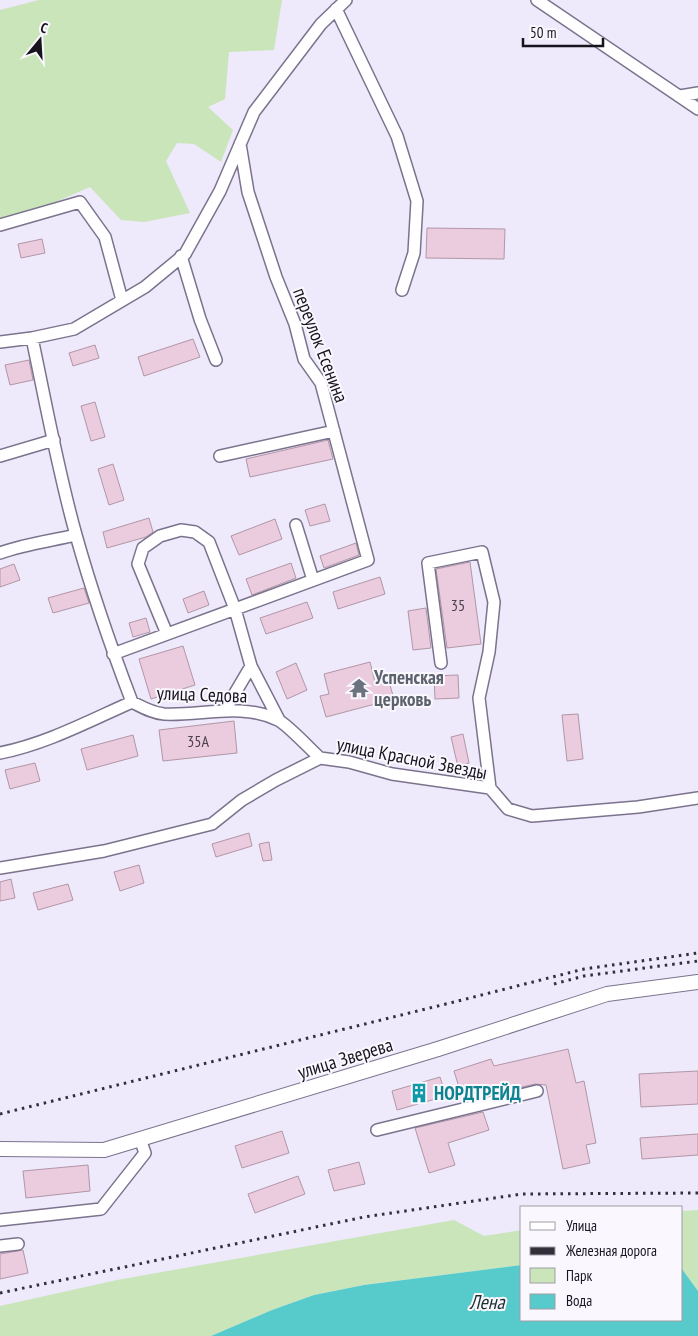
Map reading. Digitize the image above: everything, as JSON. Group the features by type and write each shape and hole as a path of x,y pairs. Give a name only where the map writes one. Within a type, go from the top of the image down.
{"main road":[{"name":"улица Зверева","path":"0,1149 104,1150 438,1050 607,994 698,982"}],"street":[{"path":"0,342 32,338 74,329 144,287 185,254 220,191 254,112 321,24 346,0"},
{"path":"537,0 698,109"},
{"path":"336,9 397,136 416,201 414,253 402,290"},
{"path":"680,96 698,93"},
{"name":"переулок Есенина","path":"240,144 248,192 276,277 295,324 304,358 321,383 368,560 313,580"},
{"path":"0,226 80,202 105,237 122,300"},
{"path":"182,256 200,319 216,360"},
{"name":"улица Седова","path":"32,338 76,535 113,654 132,702 147,710 163,714 225,710 260,714 279,720 320,758"},
{"path":"220,456 334,431"},
{"path":"0,456 54,440"},
{"path":"113,654 313,580 296,526"},
{"path":"167,634 138,564 142,548 160,536 181,530 195,532 209,542 235,609 251,666 279,720"},
{"path":"0,553 22,545 76,535"},
{"path":"441,663 428,564 482,552 494,602 489,652 479,698 490,788"},
{"path":"225,710 251,666"},
{"path":"0,753 17,750 51,737 132,702"},
{"path":"0,868 104,851 212,824 242,800 320,758"},
{"name":"улица Красной Звезды","path":"320,758 349,762 392,774 490,788 508,809 532,816 638,807 698,798"},
{"path":"377,1130 537,1091"},
{"path":"0,1220 101,1209 145,1153 140,1139"},
{"path":"0,1246 18,1244"}],"green space":[{"path":"39,0 282,0 274,50 229,52 225,99 208,107 233,130 221,162 194,144 177,143 166,161 190,213 144,222 121,220 90,187 44,207 0,220 0,10"},
{"path":"698,1210 698,1291 683,1270 683,1211"},
{"path":"454,1220 484,1236 520,1230 520,1265 364,1285 314,1295 272,1310 211,1336 0,1336 0,1306 117,1280"}],"water":[{"name":"Лена","path":"520,1265 520,1321 683,1321 683,1270 698,1291 698,1336 211,1336 272,1310 314,1295 364,1285"}],"building":[{"path":"427,228 505,229 504,259 426,258"},
{"path":"42,239 45,253 21,258 18,244"},
{"path":"193,339 200,357 144,376 138,357"},
{"path":"95,345 99,358 73,366 69,353"},
{"path":"29,360 33,380 10,385 5,365"},
{"path":"95,402 105,437 91,441 81,406"},
{"path":"328,440 333,459 250,477 246,459"},
{"path":"113,464 124,500 109,505 98,469"},
{"path":"325,504 330,521 310,526 305,510"},
{"path":"149,518 153,532 146,537 107,548 103,532"},
{"path":"275,519 282,539 239,555 231,536"},
{"path":"356,543 359,555 324,568 320,556"},
{"path":"470,562 481,644 447,648 436,569"},
{"path":"291,563 296,578 252,595 246,579"},
{"path":"14,564 20,580 0,587 0,569"},
{"path":"380,577 385,594 338,609 333,592"},
{"path":"84,588 89,603 53,613 48,598"},
{"path":"204,591 209,605 188,613 183,599"},
{"path":"307,602 313,618 266,634 260,618"},
{"path":"426,608 431,648 413,650 408,611"},
{"path":"146,618 150,632 133,637 129,623"},
{"path":"183,646 195,685 151,699 139,659"},
{"name":"Успенская церковь","path":"370,662 375,682 388,678 394,699 326,717 320,696 329,694 324,674"},
{"path":"296,663 307,690 287,699 276,672"},
{"path":"458,675 459,698 435,699 434,676"},
{"path":"578,714 583,759 567,761 562,715"},
{"path":"234,721 237,753 163,761 159,730"},
{"path":"463,734 469,763 458,767 451,737"},
{"path":"133,735 138,756 87,770 81,749"},
{"path":"35,763 40,781 10,789 5,770"},
{"path":"249,833 252,846 216,857 212,844"},
{"path":"269,842 272,860 263,861 259,844"},
{"path":"139,865 144,883 120,891 114,872"},
{"path":"11,879 15,898 0,901 0,882"},
{"path":"68,884 73,900 38,910 33,893"},
{"path":"568,1049 576,1083 584,1081 596,1143 586,1145 590,1163 563,1169 546,1085 535,1084 509,1090 507,1083 462,1097 454,1071 491,1059 494,1066"},
{"path":"698,1071 698,1104 641,1107 639,1074"},
{"name":"НОРДТРЕЙД","path":"440,1077 446,1096 397,1110 392,1091"},
{"path":"483,1112 489,1130 448,1143 455,1165 429,1173 415,1128"},
{"path":"282,1131 289,1153 242,1168 235,1146"},
{"path":"698,1134 698,1155 642,1159 640,1138"},
{"path":"359,1162 365,1184 334,1191 328,1170"},
{"path":"88,1165 90,1191 26,1198 23,1171"},
{"path":"298,1176 305,1194 255,1213 248,1194"},
{"path":"23,1250 28,1273 0,1279 0,1254"}],"railway":[{"path":"0,1114 584,969 698,953"},
{"path":"554,984 584,976 698,961"},
{"path":"0,1293 364,1217 522,1194 698,1193"}],"place":[{"name":"Успенская церковь","path":"359,688"},
{"name":"НОРДТРЕЙД","path":"419,1093"}]}
